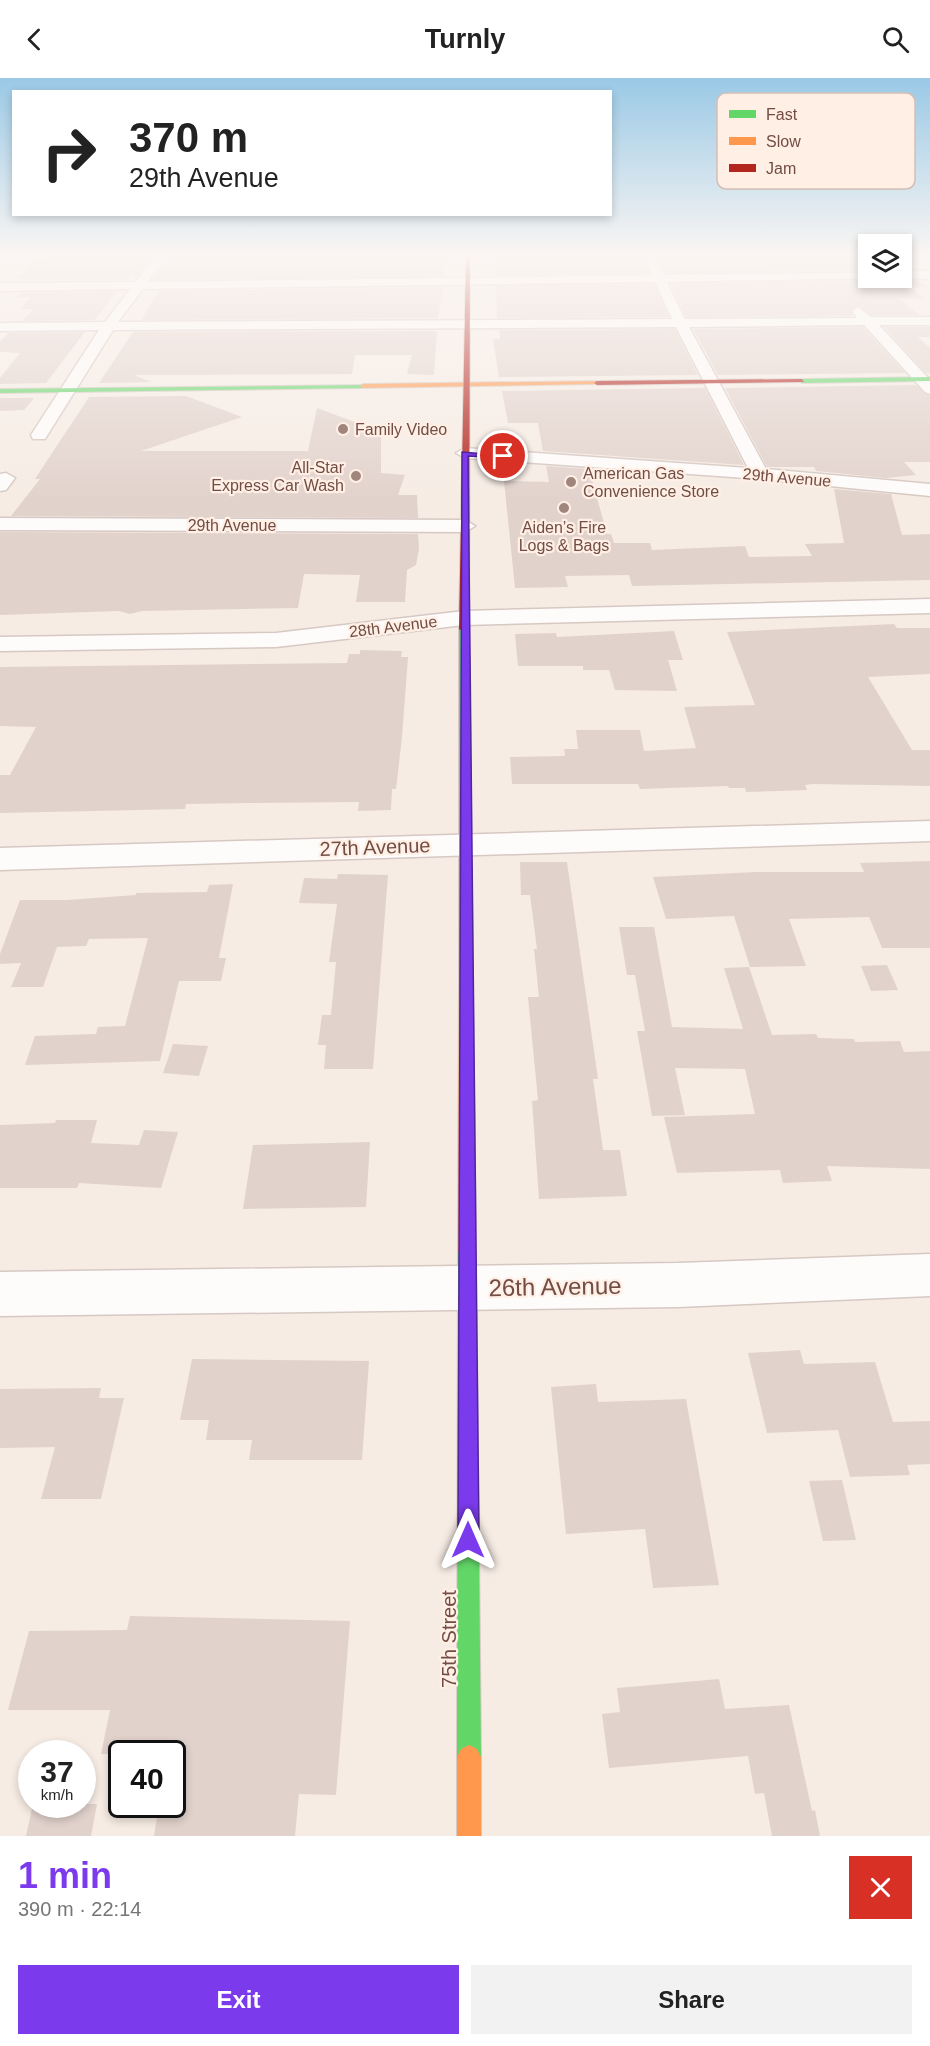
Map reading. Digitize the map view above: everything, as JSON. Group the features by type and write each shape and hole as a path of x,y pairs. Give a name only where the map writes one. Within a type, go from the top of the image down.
{"street":[{"path":"0,339 44,336"},
{"path":"39,435 102,336"},
{"name":"75th Street","path":"466,336 464,618 469,1836"},
{"path":"688,336 760,474"},
{"path":"882,336 927,383"},
{"path":"0,391 713,382 927,383"},
{"name":"29th Avenue","path":"465,453 760,474 930,490"},
{"name":"29th Avenue","path":"0,524 465,526"},
{"name":"28th Avenue","path":"0,644 276,640 464,618 930,606"},
{"name":"27th Avenue","path":"0,859 930,831"},
{"name":"26th Avenue","path":"0,1294 678,1285 930,1275"}],"building":[{"path":"6,336 82,336 46,383 0,384 0,378 20,353 0,352 0,341"},
{"path":"130,336 437,336 434,375 407,374 412,355 355,355 352,374 134,375 151,382 99,383"},
{"path":"500,336 679,336 698,375 499,377 493,339 500,339"},
{"path":"697,336 871,336 905,373 718,375"},
{"path":"892,336 930,336 918,337 930,348 930,373 926,373"},
{"path":"916,385 930,396 930,462 904,462 916,475 886,478 816,471 814,467 767,467 725,388"},
{"path":"705,388 744,465 543,451 538,423 508,423 502,391"},
{"path":"186,396 242,417 141,451 308,451 317,408 381,432 381,473 405,475 398,495 417,495 418,518 11,516 40,479 35,479 89,397"},
{"path":"0,398 34,398 24,410 0,411"},
{"path":"546,466 589,469 607,534 611,534 614,543 650,543 652,550 745,546 749,557 812,556 805,544 844,543 834,489 891,494 902,535 930,534 930,580 632,586 629,575 565,576 568,587 515,588 504,481 549,482"},
{"path":"0,532 418,534 419,549 416,565 407,570 405,602 356,602 360,575 304,574 298,608 142,611 130,614 119,611 0,615"},
{"path":"894,624 897,628 930,628 930,674 868,677 912,750 930,750 930,786 813,784 805,785 807,790 746,792 745,788 729,788 728,786 640,789 638,784 512,784 510,757 565,756 564,749 578,749 576,730 640,730 644,751 696,748 684,707 755,705 727,632"},
{"path":"674,631 683,660 668,660 677,691 615,690 609,670 583,670 583,666 518,666 515,634 556,633 557,637"},
{"path":"360,650 402,651 401,657 408,657 402,737 396,789 392,789 391,810 358,811 359,802 186,804 185,809 0,813 0,775 10,775 36,727 0,726 0,667 347,663 349,654 360,654"},
{"path":"930,861 930,948 882,948 869,917 789,919 806,966 750,967 734,916 666,919 653,877 756,872 864,872 860,863"},
{"path":"520,862 567,862 598,1079 593,1079 603,1150 620,1150 627,1196 539,1199 532,1101 538,1100 528,997 539,997 534,949 537,949 530,895 521,895"},
{"path":"338,874 388,875 373,1069 324,1069 326,1045 318,1045 322,1015 331,1015 336,962 329,962 337,904 299,903 304,878 337,879"},
{"path":"233,884 219,958 226,958 221,981 179,981 160,1061 25,1065 35,1036 96,1034 98,1027 125,1026 148,938 89,939 86,946 57,947 43,987 11,987 21,963 0,964 0,954 20,900 67,900 136,895 136,893 207,892 209,885"},
{"path":"619,927 654,927 672,1027 743,1029 724,968 749,967 772,1035 816,1034 818,1038 854,1039 855,1042 900,1041 904,1052 930,1051 930,1169 827,1166 832,1181 783,1183 780,1170 677,1173 664,1117 755,1114 745,1069 675,1068 685,1115 652,1116 637,1031 645,1031 635,975 627,975"},
{"path":"887,965 898,990 871,991 861,966"},
{"path":"173,1044 208,1046 199,1076 163,1073"},
{"path":"56,1120 97,1120 91,1143 139,1145 144,1130 178,1132 161,1188 79,1183 77,1188 0,1188 0,1125 55,1123"},
{"path":"370,1142 366,1207 243,1209 253,1145"},
{"path":"800,1350 804,1364 875,1362 893,1422 930,1421 930,1464 907,1465 910,1475 850,1477 838,1430 767,1433 748,1353"},
{"path":"192,1359 369,1361 362,1460 249,1460 252,1440 206,1440 209,1420 180,1420"},
{"path":"596,1384 598,1402 686,1399 719,1585 653,1588 645,1529 566,1534 551,1387"},
{"path":"101,1388 99,1398 124,1398 101,1499 41,1499 55,1447 0,1448 0,1389"},
{"path":"842,1480 856,1540 823,1541 809,1481"},
{"path":"130,1616 350,1621 336,1795 299,1794 295,1836 154,1836 157,1818 186,1818 186,1740 108,1740 108,1754 101,1754 110,1710 8,1710 29,1631 127,1630"},
{"path":"719,1679 725,1709 789,1705 812,1811 815,1810 820,1836 772,1836 764,1793 755,1794 748,1756 609,1768 602,1714 620,1712 617,1688"},
{"path":"30,1818 94,1818 91,1836 26,1836"}],"traffic: fast":[{"path":"802,381 930,379"},
{"path":"0,391 363,386"},
{"path":"464,629 466,990"},
{"path":"467,1251 469,1757"}],"traffic: slow":[{"path":"363,386 597,383"},
{"path":"466,990 467,1251"},
{"path":"469,1757 469,1836"}],"traffic: jam":[{"path":"464,629 467,336"},
{"path":"597,383 802,381"}],"place":[{"name":"Family Video","path":"343,429"},
{"name":"All-Star Express Car Wash","path":"356,476"},
{"name":"American Gas Convenience Store","path":"571,482"},
{"name":"Aiden’s Fire Logs & Bags","path":"564,508"}],"route":[{"path":"468,1540 465,453 503,456"}]}
